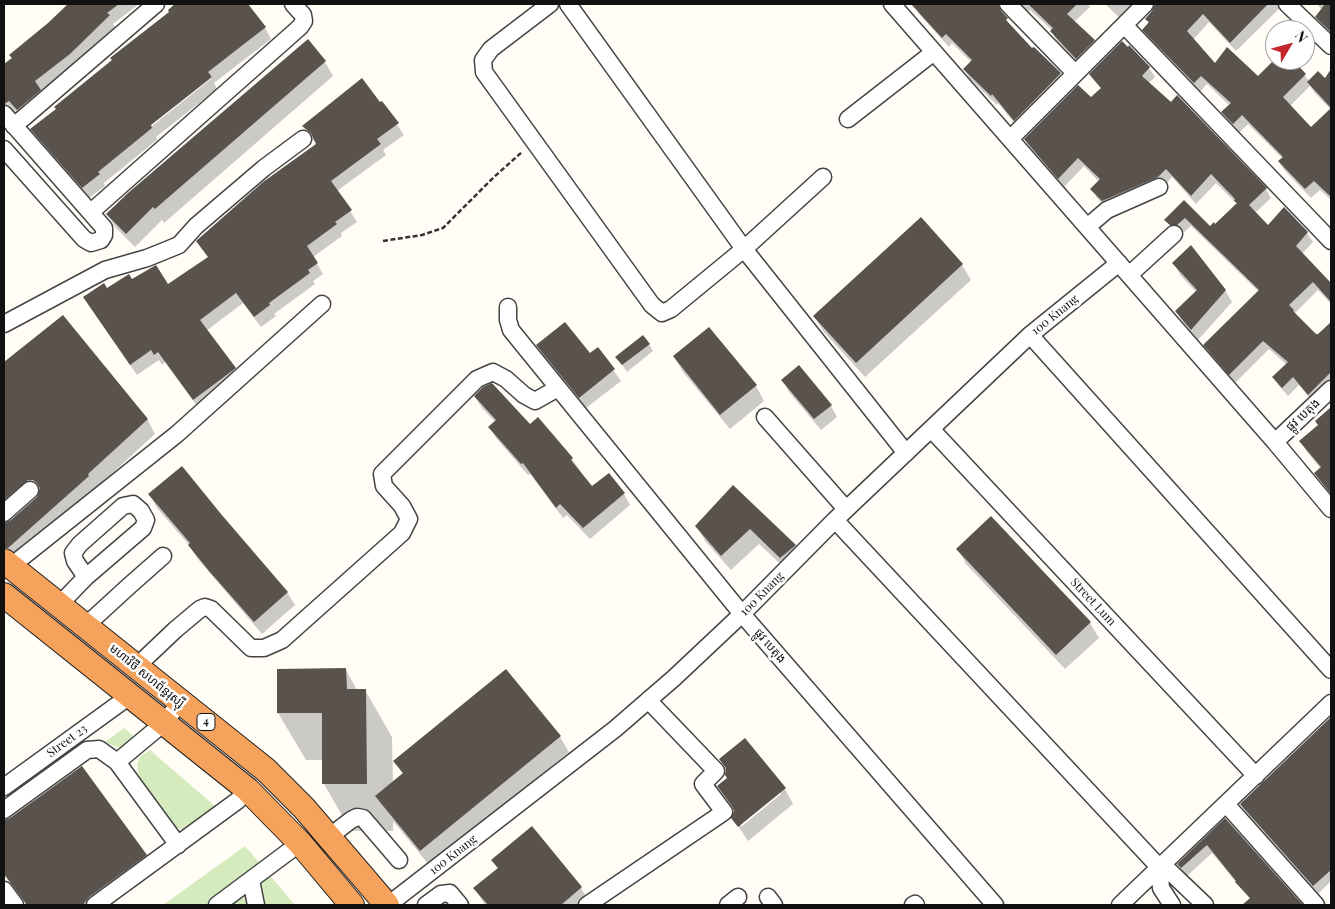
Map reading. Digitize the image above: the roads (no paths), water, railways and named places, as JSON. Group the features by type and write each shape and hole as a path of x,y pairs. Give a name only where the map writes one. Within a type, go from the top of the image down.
{"highway":[{"name":"មហាវិថី សហព័ន្ធរុស្ស៊ី","path":"8,565 266,770 304,808 388,905"},
{"name":"មហាវិថី សហព័ន្ធរុស្ស៊ី","path":"4,595 248,790 300,843 352,905"}],"street":[{"path":"4,149 84,239 91,243 101,240 104,235 104,228 9,120 156,4"},
{"path":"91,212 300,27 304,21 302,15 292,4"},
{"path":"550,4 491,49 483,60 484,72 652,305 662,313 671,309 744,248 823,177"},
{"path":"568,4 744,248 906,454"},
{"path":"892,4 1275,442 1331,509"},
{"path":"1008,4 1076,73"},
{"path":"1010,139 1146,4"},
{"path":"1287,4 1331,46"},
{"path":"1124,25 1331,241"},
{"path":"848,119 934,52"},
{"path":"4,324 105,270 147,258 179,245 196,226 264,168 303,139"},
{"path":"1088,227 1107,210 1159,187"},
{"name":"100 Knang","path":"388,905 607,735 648,700 742,614 841,514 1030,335 1174,234"},
{"path":"8,565 20,559 177,434 322,304"},
{"name":"ផ្លូវ បេតុង","path":"508,307 508,320 511,330 742,614 995,905"},
{"path":"1030,335 1331,670"},
{"path":"136,667 175,630 205,607 251,648 264,648 282,640 402,533 409,519 402,506 384,486 382,474 477,379 494,372 506,379 524,395 536,400 558,388"},
{"name":"ផ្លូវ បេតុង","path":"1275,442 1331,388"},
{"path":"765,417 841,514 1160,866 1205,905"},
{"name":"Street Lum","path":"931,429 1256,776"},
{"path":"4,513 30,490"},
{"path":"59,606 86,577 143,528 146,520 141,511 133,504 123,506 80,544 73,554 75,562 86,577"},
{"path":"86,627 163,556"},
{"name":"Street 23","path":"4,787 131,696"},
{"path":"586,905 724,812 703,784 716,771 648,700"},
{"path":"117,762 165,722 180,702"},
{"path":"1120,905 1331,703"},
{"path":"4,810 87,750 98,749 117,762 178,845"},
{"path":"95,905 237,801 248,790"},
{"path":"1226,804 1316,905"},
{"path":"329,838 351,820 357,817 363,818 399,860"},
{"path":"217,905 300,843"},
{"path":"1160,866 1161,888 1172,905"},
{"path":"251,880 256,905"},
{"path":"4,890 15,905"},
{"path":"426,905 441,894 450,893 460,905"}]}
